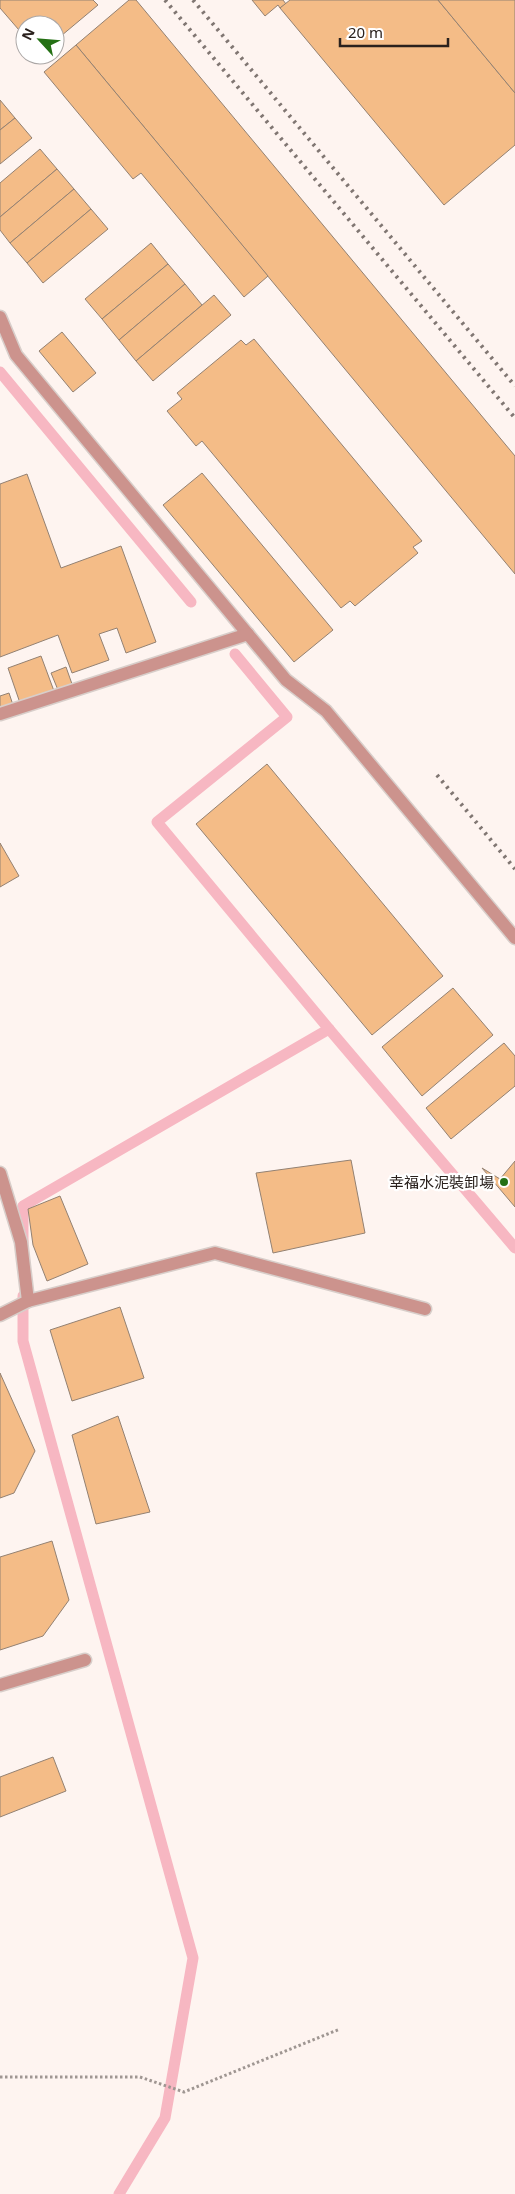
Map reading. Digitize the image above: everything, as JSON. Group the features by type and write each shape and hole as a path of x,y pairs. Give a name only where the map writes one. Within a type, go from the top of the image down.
{"street":[{"path":"0,316 16,355 286,680 326,711 515,938"},
{"path":"0,714 248,634"},
{"path":"0,1173 21,1242 28,1301"},
{"path":"0,1315 28,1301 215,1253 425,1309"},
{"path":"0,1685 85,1660"}],"path":[{"path":"0,2077 140,2077 184,2092 340,2029"}],"building":[{"path":"0,0 93,0 98,5 65,33 65,15 15,15 15,25 0,8"},
{"path":"129,0 136,0 515,456 515,574 76,45"},
{"path":"252,0 283,0 286,4 280,8 278,5 265,16"},
{"path":"290,0 438,0 515,93 515,145 444,205 280,8"},
{"path":"438,0 515,0 515,93"},
{"path":"76,45 268,276 244,297 141,173 133,179 44,72 52,65 65,65 65,54"},
{"path":"0,100 15,118 0,130"},
{"path":"15,118 32,138 0,164 0,130"},
{"path":"40,149 57,169 0,217 0,183"},
{"path":"57,169 74,189 10,243 0,230 0,217"},
{"path":"74,189 91,209 27,263 10,243"},
{"path":"91,209 108,229 43,283 27,263"},
{"path":"151,243 168,264 102,319 85,299"},
{"path":"168,264 185,284 119,340 102,319"},
{"path":"185,284 202,305 136,361 119,340"},
{"path":"214,295 231,315 153,381 136,361"},
{"path":"62,332 96,373 73,392 39,351"},
{"path":"254,339 422,541 413,547 418,553 355,606 350,601 341,608 202,441 196,446 167,411 182,399 177,393 241,340 246,345"},
{"path":"202,473 333,630 294,662 163,505"},
{"path":"27,474 61,568 121,546 156,642 126,653 117,628 99,634 109,660 72,673 58,635 0,657 0,484"},
{"path":"41,656 54,691 20,703 8,668"},
{"path":"66,667 72,684 58,690 51,673"},
{"path":"9,693 13,705 0,710 0,696"},
{"path":"267,764 443,976 372,1035 196,824"},
{"path":"0,843 19,876 0,887"},
{"path":"453,988 493,1035 422,1096 382,1047"},
{"path":"504,1043 515,1056 515,1086 451,1139 426,1108"},
{"path":"351,1160 365,1233 273,1253 256,1173"},
{"name":"幸福水泥裝卸場","path":"515,1161 515,1207 482,1168 500,1179"},
{"path":"60,1196 88,1264 47,1281 33,1245 28,1209"},
{"path":"120,1307 144,1378 72,1401 50,1330"},
{"path":"0,1373 35,1451 14,1493 0,1498"},
{"path":"118,1416 150,1512 96,1524 72,1435"},
{"path":"52,1541 69,1600 43,1636 0,1650 0,1557"},
{"path":"53,1757 66,1791 0,1817 0,1777"}],"waterway":[{"path":"0,372 191,602"},
{"path":"23,1243 23,1206 329,1029 157,822 287,717 235,654"},
{"path":"329,1029 515,1248"},
{"path":"23,1296 23,1341 193,1958 165,2118 119,2194"}],"railway":[{"path":"165,0 515,418"},
{"path":"193,0 515,386"},
{"path":"437,775 515,869"}],"place":[{"name":"幸福水泥裝卸場","path":"504,1182"}]}
